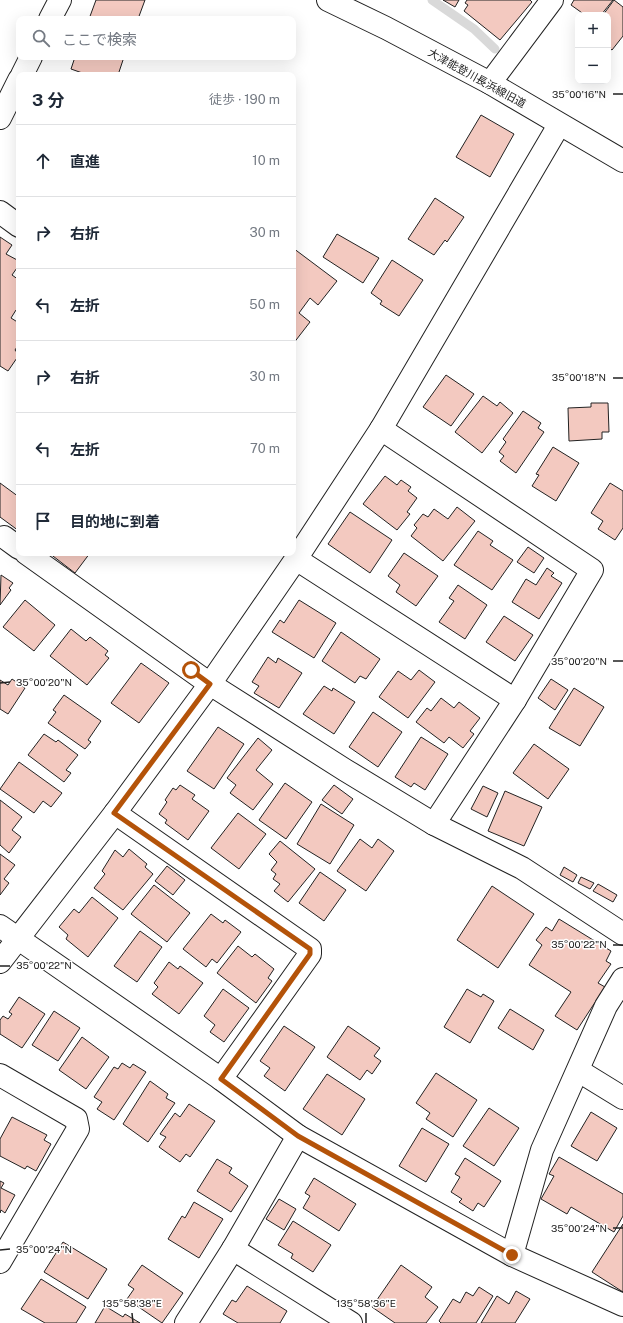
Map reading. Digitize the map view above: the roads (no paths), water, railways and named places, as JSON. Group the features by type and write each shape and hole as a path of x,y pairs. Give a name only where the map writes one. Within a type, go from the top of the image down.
{"street":[{"path":"52,16 60,0"},
{"name":"大津能登川長浜線旧道","path":"328,0 386,28 490,83 623,162"},
{"path":"490,83 552,0"},
{"path":"24,72 30,60"},
{"path":"0,118 16,86"},
{"path":"0,962 210,684 296,559 381,429 559,125"},
{"path":"0,212 16,224"},
{"path":"381,429 592,570 515,700 434,824"},
{"path":"30,556 210,684 345,770 434,824 522,868 623,934"},
{"path":"296,559 515,700"},
{"path":"114,813 310,949 310,954 221,1079"},
{"path":"0,926 221,1079 298,1136 512,1255 623,1305"},
{"path":"512,1255 542,1150 579,1071 606,1006 623,979"},
{"path":"579,1071 623,1098"},
{"path":"0,1075 76,1119 78,1129 0,1262"},
{"path":"186,1323 233,1249 298,1136"},
{"path":"233,1249 351,1323"}],"waterway":[{"path":"432,0 474,29 495,49"}]}
